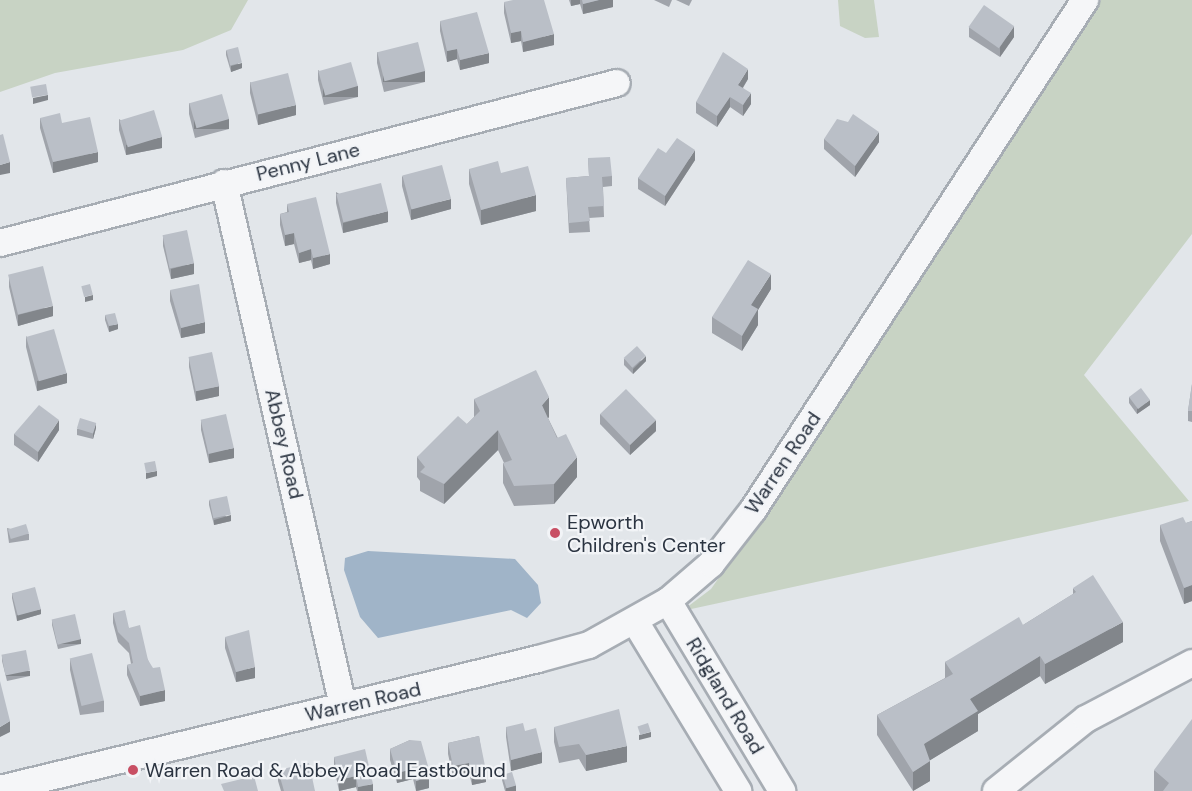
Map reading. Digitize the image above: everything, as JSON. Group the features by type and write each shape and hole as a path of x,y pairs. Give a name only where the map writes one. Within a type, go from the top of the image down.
{"street":[{"name":"Warren Road","path":"0,789 559,654 636,622 668,601 711,564 753,510 1085,0"},
{"name":"Penny Lane","path":"0,243 224,183 617,83"},
{"name":"Abbey Road","path":"224,183 343,706"},
{"name":"Ridgland Road","path":"668,601 782,791"},
{"name":"Ridgland Road","path":"636,622 738,791"},
{"path":"996,791 1086,719 1167,673 1192,663"}],"green space":[{"path":"0,0 248,0 231,30 183,50 55,73 0,92"},
{"path":"838,0 874,0 879,37 865,38 840,26"},
{"path":"1101,0 1192,0 1192,234 1084,375 1189,501 682,611 711,589 823,430"}],"water":[{"path":"368,551 515,559 538,585 541,603 527,618 511,610 378,638 360,617 344,570 345,558"}],"building":[{"path":"544,0 554,34 523,42 521,31 511,33 504,2"},
{"path":"582,0 599,0 583,4"},
{"path":"984,5 1014,26 999,48 969,27"},
{"path":"477,12 489,53 460,60 457,49 447,51 440,21"},
{"path":"418,42 425,71 385,81 377,52"},
{"path":"238,47 242,63 230,65 226,50"},
{"path":"723,52 748,69 738,85 751,93 743,105 730,97 717,116 696,102"},
{"path":"351,62 358,86 325,95 318,71"},
{"path":"288,73 296,105 258,114 250,82"},
{"path":"46,84 48,95 32,98 30,87"},
{"path":"222,94 229,119 196,128 189,103"},
{"path":"154,110 162,137 128,147 120,121"},
{"path":"60,113 62,123 90,117 98,152 53,162 40,118"},
{"path":"853,114 879,132 855,166 824,139 837,119 848,122"},
{"path":"3,134 10,162 0,165 0,135"},
{"path":"677,138 695,150 665,196 638,178 658,148 666,153"},
{"path":"610,157 612,176 602,177 604,206 588,207 590,221 569,223 566,178 589,176 588,158"},
{"path":"498,161 501,173 528,166 536,195 481,210 469,169"},
{"path":"442,165 451,199 411,209 402,176"},
{"path":"381,183 388,211 343,222 336,194"},
{"path":"316,197 330,254 313,258 311,249 299,253 294,233 285,235 280,214 289,212 287,204"},
{"path":"187,230 194,263 170,268 163,235"},
{"path":"748,260 771,274 751,305 758,309 742,336 712,317"},
{"path":"43,266 53,306 18,314 8,275"},
{"path":"90,284 93,295 84,297 81,286"},
{"path":"199,284 205,322 181,328 170,290"},
{"path":"115,313 118,324 109,326 105,315"},
{"path":"54,329 67,373 39,381 26,337"},
{"path":"637,346 646,356 632,368 624,358"},
{"path":"212,352 219,386 196,391 189,357"},
{"path":"536,370 549,397 542,405 557,438 566,434 577,457 554,484 514,486 503,463 512,460 498,430 444,484 420,472 425,467 417,457 458,416 467,424 480,411 474,399"},
{"path":"1192,384 1192,411 1188,411"},
{"path":"1141,388 1150,400 1138,409 1129,397"},
{"path":"626,389 656,420 630,445 600,414"},
{"path":"39,405 59,420 38,452 14,434"},
{"path":"226,414 234,448 209,454 201,420"},
{"path":"80,418 96,423 93,433 77,429"},
{"path":"155,461 157,471 146,473 144,463"},
{"path":"227,496 231,515 213,518 209,500"},
{"path":"1183,517 1186,523 1192,521 1192,585 1184,588 1160,525"},
{"path":"26,524 29,534 11,539 8,530"},
{"path":"1093,575 1123,622 1045,664 1040,656 970,699 978,711 924,744 930,761 913,772 877,715 953,674 945,662 1019,617 1023,625 1076,592 1073,588"},
{"path":"35,587 41,609 18,615 12,593"},
{"path":"125,610 129,628 140,625 148,660 153,668 160,667 165,690 140,696 127,665 133,663 129,643 118,632 113,613"},
{"path":"75,614 81,639 57,645 52,619"},
{"path":"249,630 255,667 236,672 225,637"},
{"path":"26,650 30,671 5,675 1,655"},
{"path":"92,653 104,701 82,706 70,659"},
{"path":"0,681 10,721 0,727"},
{"path":"619,709 627,746 586,755 579,744 559,747 554,727"},
{"path":"1192,719 1192,791 1163,791 1169,783 1154,770"},
{"path":"523,723 525,731 536,728 542,752 511,760 506,727"},
{"path":"648,723 651,732 640,735 638,726"},
{"path":"479,736 486,771 472,775 469,763 453,766 448,743"},
{"path":"410,740 421,741 429,777 416,781 413,769 397,773 390,749"},
{"path":"365,749 373,784 358,787 356,776 339,780 334,757"},
{"path":"309,763 315,791 284,791 278,770"},
{"path":"512,772 516,785 507,788 502,775"},
{"path":"254,776 258,791 224,791 221,784"}],"place":[{"name":"Epworth Children's Center","path":"555,533"},
{"name":"Warren Road & Abbey Road Eastbound","path":"133,770"}]}
